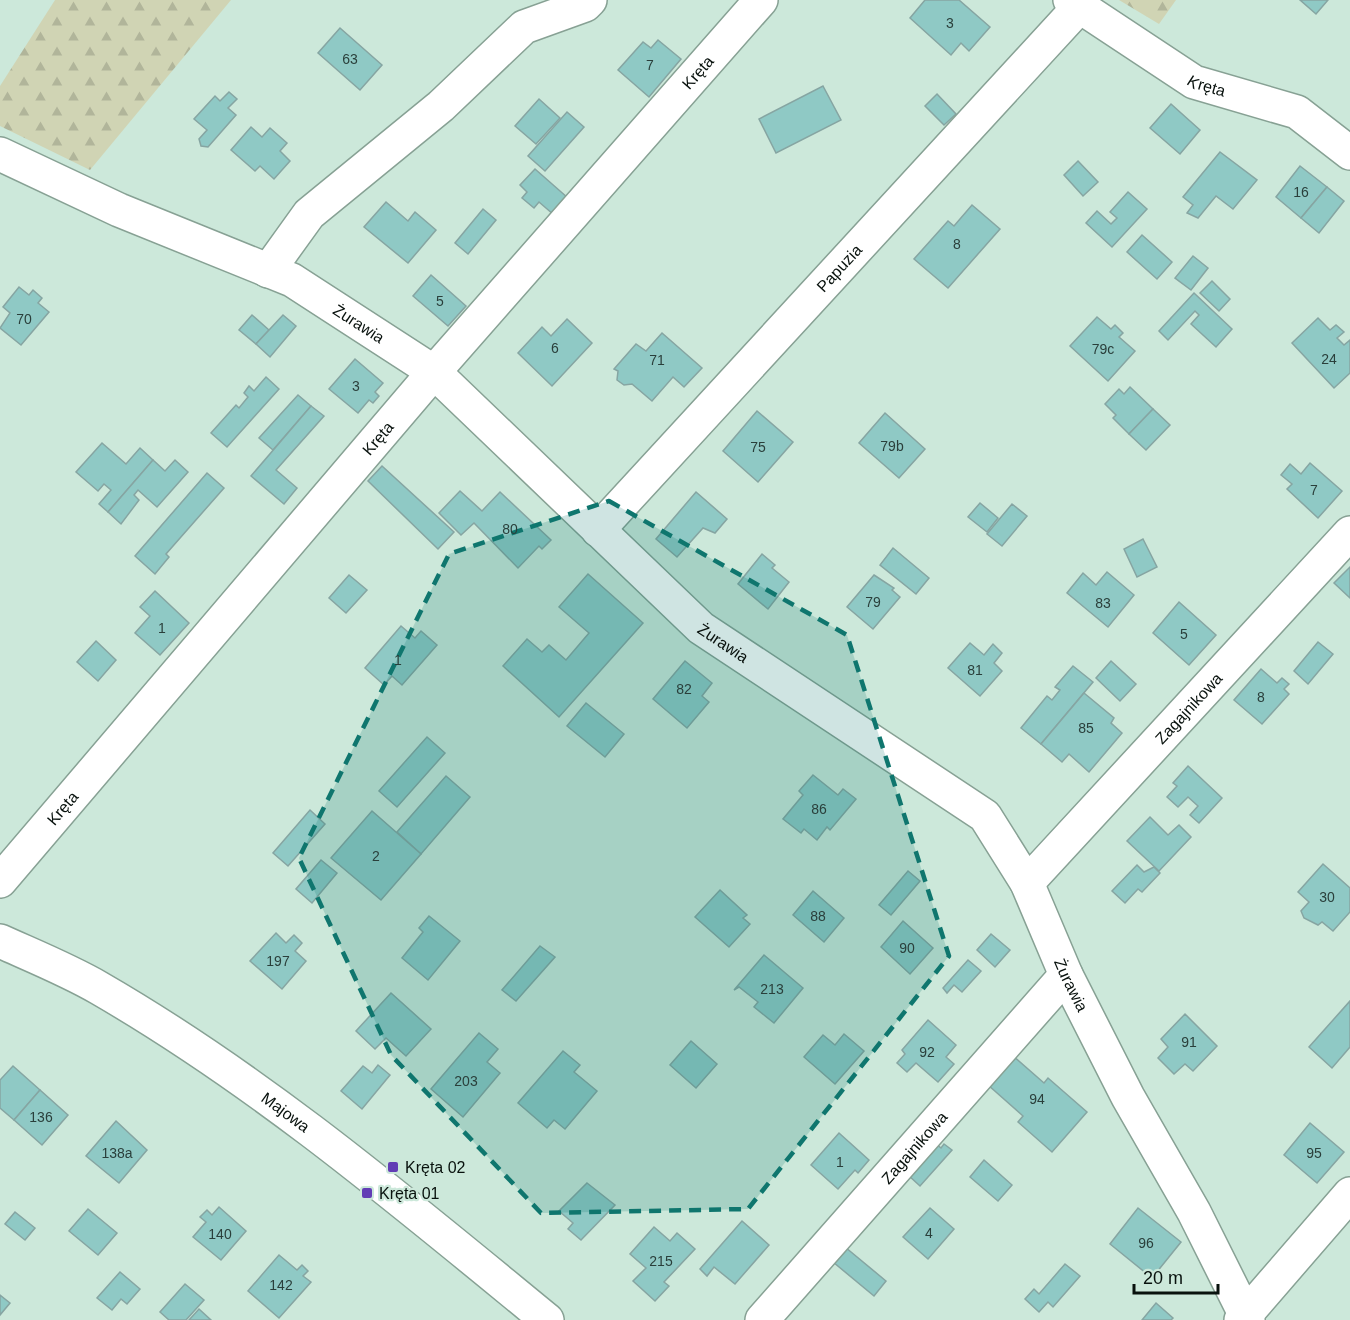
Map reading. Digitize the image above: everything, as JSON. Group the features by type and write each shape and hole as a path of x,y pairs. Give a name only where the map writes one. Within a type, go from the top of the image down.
{"street":[{"path":"268,271 309,214 441,106 524,27 585,5 590,0"},
{"name":"Kręta","path":"0,881 434,372 761,0"},
{"name":"Kręta","path":"1074,4 1194,82 1298,112 1350,153"},
{"name":"Papuzia","path":"598,530 1074,4"},
{"name":"Żurawia","path":"0,154 119,210 292,280 434,372 701,628 985,816 1027,883 1066,975 1128,1096 1194,1212 1245,1318"},
{"name":"Zagajnikowa","path":"1027,883 1350,533"},
{"name":"Majowa","path":"0,941 97,986 172,1033 294,1116 547,1320"},
{"name":"Zagajnikowa","path":"762,1320 1066,975"},
{"path":"1245,1318 1350,1194"}],"highlighted area":[{"path":"609,501 847,635 949,956 748,1209 541,1213 391,1055 299,858 449,554"}],"green space":[{"path":"55,0 231,0 90,170 0,126 0,86"},
{"path":"1119,0 1176,0 1159,24"}],"building":[{"path":"925,0 959,0 990,27 969,51 961,43 951,55 910,18"},
{"path":"1300,0 1328,0 1316,14"},
{"path":"340,28 382,65 360,90 318,53"},
{"path":"658,40 681,59 649,97 618,70 643,42 651,48"},
{"path":"823,86 841,120 776,153 759,119"},
{"path":"229,92 237,99 228,108 236,115 208,147 201,146 199,139 207,130 194,119 215,96 220,101"},
{"path":"937,94 956,114 944,125 925,106"},
{"path":"539,99 560,118 536,144 515,126"},
{"path":"1171,104 1200,130 1180,154 1150,128"},
{"path":"567,112 584,127 545,171 528,156"},
{"path":"251,127 262,137 270,128 287,143 280,151 290,161 274,179 260,166 255,171 231,150"},
{"path":"1220,152 1257,180 1233,209 1216,196 1198,218 1187,213 1193,205 1183,197"},
{"path":"1078,161 1098,182 1083,196 1064,175"},
{"path":"1300,166 1327,187 1301,218 1276,197"},
{"path":"535,169 568,198 554,215 539,202 534,208 522,198 527,192 520,185"},
{"path":"1327,187 1344,201 1319,233 1301,218"},
{"path":"1128,192 1147,209 1112,247 1086,223 1097,211 1111,224 1117,218 1110,212"},
{"path":"386,202 408,221 415,212 436,230 408,263 364,227"},
{"path":"972,205 1000,229 948,288 914,259 948,221 954,226"},
{"path":"483,209 496,220 468,254 455,243"},
{"path":"1142,235 1172,262 1157,279 1127,252"},
{"path":"1193,256 1208,268 1191,290 1175,278"},
{"path":"431,275 466,306 448,326 413,296"},
{"path":"1212,281 1230,299 1219,311 1200,293"},
{"path":"19,287 29,295 33,290 42,298 38,303 49,312 21,345 0,328 10,313 3,307"},
{"path":"1194,293 1232,329 1216,347 1191,324 1199,315 1195,311 1168,340 1159,331"},
{"path":"252,315 269,330 256,344 239,330"},
{"path":"283,315 296,326 270,357 256,344"},
{"path":"1097,317 1111,329 1115,325 1123,333 1119,337 1135,351 1108,381 1070,346"},
{"path":"1318,318 1330,330 1336,325 1344,332 1337,338 1344,345 1350,340 1350,373 1334,388 1292,343"},
{"path":"567,319 592,343 552,386 518,353 542,327 551,336"},
{"path":"662,333 702,368 684,387 673,377 652,401 632,384 624,385 617,380 618,371 614,369 636,344 646,351"},
{"path":"355,359 383,383 375,392 379,396 373,403 369,400 358,413 329,389"},
{"path":"266,377 279,389 227,447 211,433 236,405 239,408 248,397 244,393 249,386 254,391"},
{"path":"1130,387 1153,409 1129,434 1113,418 1116,415 1105,404 1119,389 1124,394"},
{"path":"298,395 311,406 273,450 259,438"},
{"path":"311,406 324,416 276,470 297,488 284,504 251,476"},
{"path":"1153,409 1170,425 1146,450 1129,434"},
{"path":"757,411 793,442 758,482 723,451"},
{"path":"885,413 925,449 899,478 859,443"},
{"path":"102,443 126,464 140,448 153,460 108,512 99,504 111,490 104,484 98,491 76,472"},
{"path":"153,460 165,471 175,460 188,472 157,507 138,490 134,495 139,500 121,524 108,512"},
{"path":"1310,463 1342,491 1318,518 1287,489 1292,484 1281,475 1290,464 1301,474"},
{"path":"382,466 454,532 438,549 368,481"},
{"path":"207,473 224,488 166,554 169,557 155,574 135,556"},
{"path":"460,491 482,511 500,492 551,540 542,549 539,546 518,568 474,523 461,535 439,513"},
{"path":"696,492 727,519 715,533 703,528 677,557 656,539"},
{"path":"980,503 998,518 987,532 968,517"},
{"path":"1012,504 1027,516 1002,546 987,534"},
{"path":"1143,539 1157,567 1137,577 1124,549"},
{"path":"893,548 929,578 916,594 880,565"},
{"path":"762,554 775,565 772,568 789,582 768,609 738,584"},
{"path":"1350,567 1350,598 1334,583"},
{"path":"1107,572 1134,595 1108,627 1067,593 1083,573 1096,585"},
{"path":"588,574 643,623 559,717 503,666 527,639 542,652 549,645 566,660 589,633 559,607"},
{"path":"349,575 367,590 346,613 329,598"},
{"path":"874,575 894,588 892,590 900,597 873,629 847,607"},
{"path":"155,591 189,623 160,655 135,633 150,616 140,607"},
{"path":"1179,602 1216,635 1189,665 1153,633"},
{"path":"401,626 415,638 421,631 437,645 402,685 392,676 384,685 365,668"},
{"path":"96,641 116,660 98,681 77,662"},
{"path":"1318,642 1333,654 1308,684 1294,671"},
{"path":"970,643 984,655 993,644 1002,653 994,663 1002,671 980,696 948,668"},
{"path":"685,661 712,683 702,696 709,702 687,728 653,699"},
{"path":"1111,661 1136,684 1120,701 1096,678"},
{"path":"1073,666 1093,682 1041,744 1021,728 1047,696 1052,700 1060,690 1055,687"},
{"path":"1261,669 1277,683 1282,678 1289,684 1284,689 1289,694 1262,724 1234,700"},
{"path":"1084,693 1114,718 1111,723 1122,733 1089,772 1069,754 1062,762 1041,744"},
{"path":"586,703 624,734 605,757 567,726"},
{"path":"427,737 445,753 397,807 379,791"},
{"path":"1188,766 1222,798 1199,823 1190,815 1198,806 1188,797 1178,807 1167,797 1177,786 1173,783"},
{"path":"813,775 838,795 843,789 856,799 830,830 827,827 817,840 804,829 801,833 783,819 803,795 799,791"},
{"path":"446,776 470,797 421,854 397,832"},
{"path":"310,810 325,824 288,866 273,853"},
{"path":"372,811 421,854 381,900 331,858"},
{"path":"1150,817 1168,835 1179,825 1191,837 1159,871 1127,841"},
{"path":"321,860 337,873 312,903 296,889"},
{"path":"1323,864 1350,888 1350,912 1333,931 1322,922 1318,925 1304,918 1301,911 1309,902 1298,892"},
{"path":"1137,865 1144,872 1154,867 1160,873 1142,892 1138,889 1125,903 1112,891"},
{"path":"908,871 920,881 891,915 879,905"},
{"path":"720,890 747,915 743,918 750,924 729,947 695,917"},
{"path":"813,891 844,918 824,942 793,915"},
{"path":"429,916 460,941 428,980 402,958 423,932 419,928"},
{"path":"903,921 933,948 910,974 881,947"},
{"path":"276,933 286,943 294,935 302,943 295,951 306,961 282,989 250,961"},
{"path":"991,934 1010,950 995,967 977,950"},
{"path":"540,946 555,957 516,1001 502,990"},
{"path":"764,955 803,988 774,1023 754,1007 758,1002 739,987 734,990"},
{"path":"968,960 981,971 962,992 954,985 947,993 943,988"},
{"path":"391,993 431,1029 406,1056 386,1038 375,1049 356,1031"},
{"path":"1350,1001 1350,1047 1332,1068 1309,1047"},
{"path":"1185,1014 1217,1046 1193,1071 1185,1064 1174,1074 1158,1058 1168,1047 1161,1039"},
{"path":"928,1020 956,1045 946,1057 954,1064 938,1082 916,1063 907,1072 897,1063 905,1054 902,1050"},
{"path":"479,1033 498,1049 487,1062 500,1073 463,1117 431,1089"},
{"path":"844,1034 864,1051 835,1084 804,1057 823,1035 835,1045"},
{"path":"691,1041 717,1064 696,1088 670,1065"},
{"path":"563,1051 580,1065 574,1072 597,1091 565,1129 554,1120 547,1128 518,1103"},
{"path":"1013,1056 1044,1083 1048,1078 1087,1112 1052,1152 1018,1122 1023,1116 988,1085"},
{"path":"378,1065 390,1075 362,1109 341,1091 363,1066 372,1073"},
{"path":"13,1066 40,1090 14,1120 0,1108 0,1080"},
{"path":"40,1090 68,1115 42,1145 14,1120"},
{"path":"116,1121 147,1150 119,1183 86,1156"},
{"path":"1310,1123 1344,1152 1317,1183 1284,1155"},
{"path":"839,1133 869,1160 858,1173 855,1170 838,1189 811,1165"},
{"path":"935,1143 941,1148 944,1144 952,1150 920,1186 908,1175"},
{"path":"984,1160 1012,1185 998,1201 970,1177"},
{"path":"587,1183 615,1205 581,1240 568,1229 573,1223 559,1211"},
{"path":"219,1207 246,1231 221,1260 193,1237 206,1222 200,1217 207,1210 212,1215"},
{"path":"930,1208 954,1229 928,1259 903,1237"},
{"path":"1138,1208 1181,1242 1152,1278 1110,1244"},
{"path":"88,1209 117,1233 98,1255 69,1231"},
{"path":"15,1212 35,1228 25,1240 5,1224"},
{"path":"742,1221 769,1245 735,1284 714,1267 707,1276 700,1269"},
{"path":"654,1227 670,1241 677,1233 695,1249 664,1282 669,1286 655,1301 633,1281 646,1268 630,1254"},
{"path":"845,1247 886,1281 874,1296 833,1262"},
{"path":"279,1255 297,1270 302,1265 308,1271 303,1276 311,1282 279,1318 248,1291"},
{"path":"1065,1264 1080,1276 1053,1307 1048,1302 1039,1312 1025,1299 1034,1289 1039,1294"},
{"path":"120,1272 140,1289 127,1304 121,1299 112,1310 97,1298"},
{"path":"185,1284 204,1300 186,1320 169,1320 160,1312"},
{"path":"0,1295 10,1303 0,1315"},
{"path":"1156,1303 1173,1318 1171,1320 1142,1320"},
{"path":"199,1309 211,1320 189,1320"}],"place":[{"name":"Kręta 02","path":"393,1167"},
{"name":"Kręta 01","path":"367,1193"}]}
